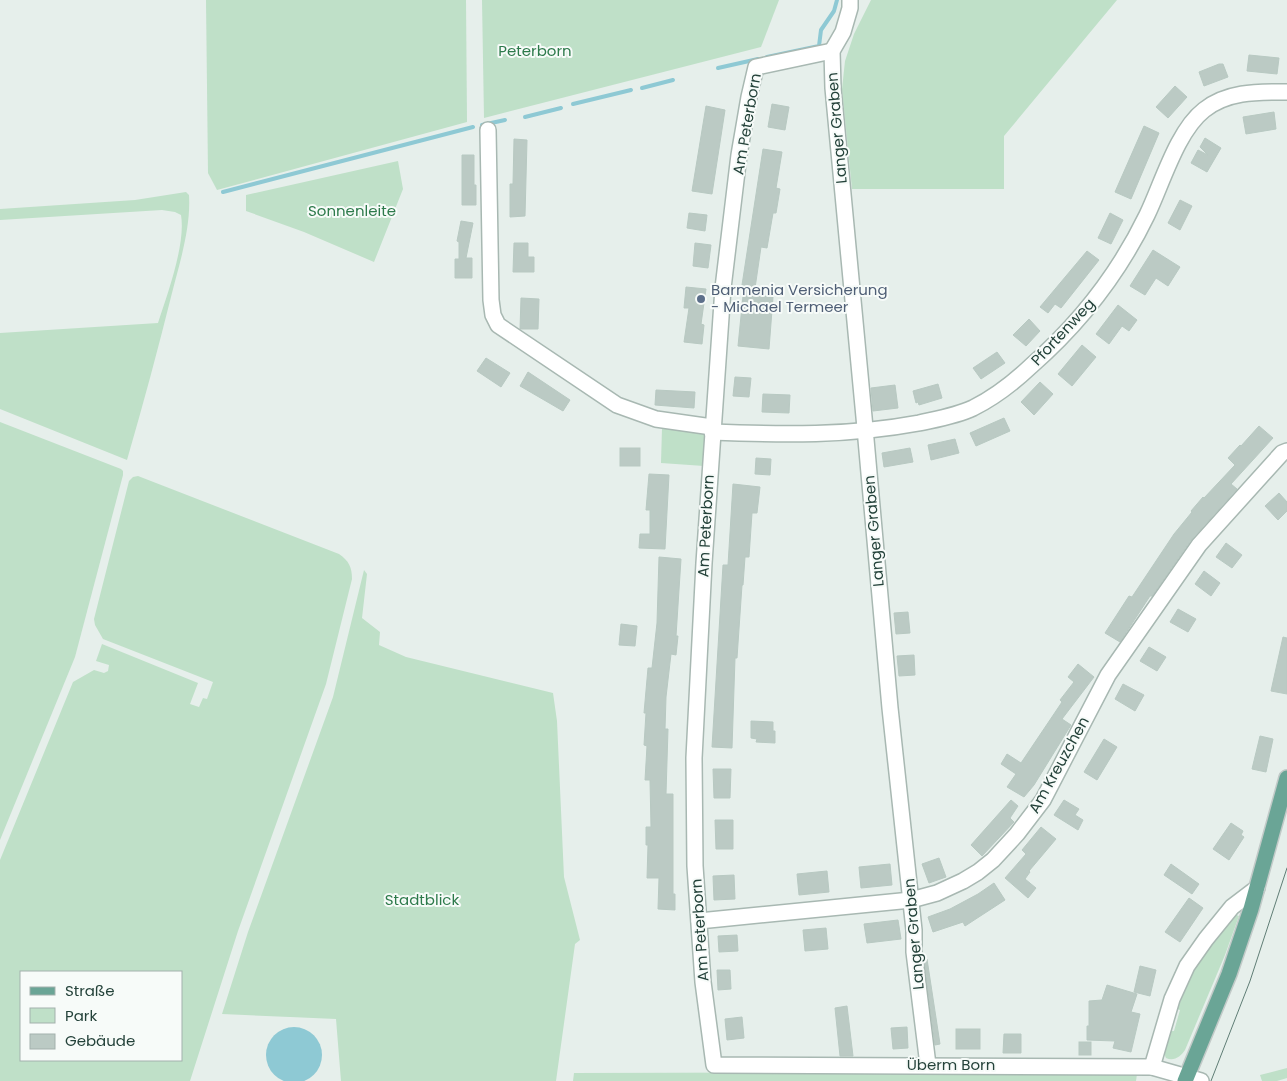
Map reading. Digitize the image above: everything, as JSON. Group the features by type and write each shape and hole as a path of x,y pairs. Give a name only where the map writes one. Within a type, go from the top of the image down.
{"main road":[{"path":"1191,1079 1230,974 1257,888 1287,778"}],"street":[{"name":"Langer Graben","path":"850,0 850,8 843,32 832,51 832,88 866,431 890,708 914,930 914,952 928,1065"},
{"name":"Am Peterborn","path":"714,1065 704,982 695,866 694,758 712,429 723,288 739,155 756,67 832,51"},
{"name":"Pfortenweg","path":"488,130 491,300 493,315 498,325 617,405 656,420 712,429 785,435 866,431 940,419 971,409 994,398 1054,347 1109,281 1147,215 1189,126 1204,110 1220,100 1235,94 1287,92"},
{"name":"Am Kreuzchen","path":"699,921 911,900 937,893 963,881 993,860 1017,834 1043,800 1108,675 1199,545 1282,452 1287,451"},
{"path":"1152,1067 1172,999 1188,966 1206,939 1232,907 1257,888"},
{"name":"Überm Born","path":"714,1065 1152,1067 1191,1079"}],"green space":[{"path":"206,0 466,0 467,122 217,190 208,173"},
{"name":"Peterborn","path":"482,0 779,0 761,47 484,118"},
{"path":"871,0 1117,0 1004,136 1004,189 852,189 842,89 845,61 854,34"},
{"name":"Sonnenleite","path":"398,161 403,189 374,262 304,232 246,211 246,195"},
{"path":"186,192 189,195 189,207 184,244 156,356 127,460 0,409 0,333 158,323 175,269 182,227 181,215 162,210 0,220 0,209 135,200"},
{"path":"0,422 121,469 123,475 75,657 0,840"},
{"path":"662,428 705,434 704,466 661,463"},
{"path":"138,476 339,554 349,565 352,579 326,684 238,931 190,1081 0,1081 0,860 73,682 94,670 104,673 108,671 109,665 96,661 102,644 198,683 190,704 199,707 203,698 207,699 213,682 103,639 95,625 94,619 129,481 133,477"},
{"name":"Stadtblick","path":"364,570 367,574 362,618 380,632 379,645 406,657 553,693 557,721 564,877 580,940 575,944 556,1081 341,1081 336,1019 222,1014 248,932 333,697"},
{"path":"1234,914 1239,916 1225,955 1185,1050 1177,1058 1166,1058 1166,1044 1171,1031 1174,1031 1180,1010 1177,1009 1197,964"},
{"path":"1287,1068 1287,1078 1277,1081 1262,1081 1260,1075"},
{"path":"929,1072 1137,1074 1136,1081 573,1081 574,1073"}],"water":[{"path":"294,1027 305,1029 314,1035 320,1044 320,1066 314,1075 305,1081 283,1081 274,1075 268,1066 266,1055 268,1044 274,1035 283,1029"}],"building":[{"path":"1249,55 1279,58 1277,74 1247,71"},
{"path":"1223,64 1228,77 1204,86 1199,72"},
{"path":"1175,86 1187,97 1168,118 1156,107"},
{"path":"772,104 789,107 785,130 768,127"},
{"path":"706,106 725,110 712,194 692,191"},
{"path":"1274,112 1276,129 1246,134 1243,117"},
{"path":"1144,126 1159,133 1131,199 1115,192"},
{"path":"1205,138 1221,148 1207,172 1191,163 1198,150 1208,155 1200,147"},
{"path":"514,139 527,140 525,216 510,217 510,184 513,184"},
{"path":"763,149 782,152 776,188 780,189 776,213 773,213 767,248 761,247 754,295 773,297 769,349 738,346 744,286 742,285"},
{"path":"462,155 474,155 476,205 462,205"},
{"path":"1180,200 1192,206 1180,230 1168,223"},
{"path":"689,213 707,215 705,231 687,228"},
{"path":"1110,213 1123,220 1111,244 1098,238"},
{"path":"461,221 473,223 466,258 472,258 472,278 455,278 455,259 459,259 459,242 457,241"},
{"path":"514,243 528,243 528,257 534,257 534,272 513,272"},
{"path":"695,243 711,245 708,268 693,266"},
{"path":"1153,250 1180,267 1168,286 1156,278 1145,295 1130,286"},
{"path":"1087,251 1099,260 1061,308 1055,304 1048,313 1040,307"},
{"path":"686,287 706,289 701,324 704,325 702,344 684,342 689,308 684,308"},
{"path":"521,298 539,299 538,329 520,329"},
{"path":"1118,305 1137,320 1129,331 1122,326 1109,344 1096,334"},
{"path":"1029,319 1040,331 1026,346 1013,335"},
{"path":"1082,345 1096,357 1072,386 1058,374"},
{"path":"997,352 1005,363 981,379 973,368"},
{"path":"486,358 510,373 501,387 477,371"},
{"path":"528,372 570,400 563,411 520,386"},
{"path":"735,377 751,378 749,397 733,396"},
{"path":"1040,382 1053,394 1034,415 1021,402"},
{"path":"938,384 942,398 919,405 918,402 916,403 913,391"},
{"path":"895,385 898,408 873,411 871,388"},
{"path":"656,390 695,392 694,408 655,405"},
{"path":"763,394 790,395 789,413 762,412"},
{"path":"1004,418 1010,431 976,446 970,433"},
{"path":"1259,426 1273,438 1231,484 1237,489 1191,540 1152,596 1150,596 1120,642 1105,633 1129,596 1132,597 1191,511 1235,465 1228,458"},
{"path":"955,439 959,453 931,460 928,445"},
{"path":"620,448 640,448 640,466 620,466"},
{"path":"910,448 913,462 884,467 882,453"},
{"path":"756,458 771,459 770,475 755,474"},
{"path":"649,474 669,475 665,549 639,548 640,534 650,534 650,510 646,510"},
{"path":"733,484 760,487 757,513 752,513 749,557 745,557 737,658 735,658 732,748 712,747 723,565 728,565"},
{"path":"1279,493 1287,502 1287,511 1278,520 1265,506"},
{"path":"1226,543 1242,555 1232,568 1216,557"},
{"path":"659,557 681,559 676,636 678,636 676,655 671,654 666,697 665,729 668,729 666,794 673,794 673,894 675,894 675,910 658,909 659,878 647,878 648,845 646,845 646,827 651,827 650,780 645,780 647,746 644,745 646,713 644,713 648,668 652,668 657,623"},
{"path":"1204,571 1220,583 1211,596 1195,584"},
{"path":"1178,609 1196,619 1188,632 1170,622"},
{"path":"908,612 910,633 896,634 894,613"},
{"path":"621,624 637,626 635,646 619,645"},
{"path":"1283,637 1287,638 1287,694 1271,691"},
{"path":"1149,647 1166,657 1157,671 1140,661"},
{"path":"914,655 915,675 899,676 897,656"},
{"path":"1078,664 1094,677 1062,719 1071,725 1034,785 1024,797 1007,787 1016,774 1001,764 1007,754 1021,763 1062,702 1060,700 1074,682 1068,677"},
{"path":"1123,684 1144,695 1135,711 1115,699"},
{"path":"751,721 773,722 775,743 756,742 757,739 751,738"},
{"path":"1260,736 1273,739 1266,772 1252,769"},
{"path":"1104,739 1117,747 1097,780 1084,772"},
{"path":"713,769 731,769 730,798 714,798"},
{"path":"1011,800 1018,806 1010,818 1014,822 982,856 971,845"},
{"path":"1064,800 1079,809 1075,815 1083,820 1078,830 1054,815"},
{"path":"715,820 733,820 733,849 716,849"},
{"path":"1231,823 1243,831 1241,835 1244,837 1229,860 1213,849"},
{"path":"1041,827 1056,839 1029,871 1025,879 1036,888 1028,898 1005,878 1026,854 1022,850"},
{"path":"939,858 946,877 929,883 922,864"},
{"path":"890,864 892,885 861,888 859,867"},
{"path":"1171,864 1199,884 1192,894 1164,875"},
{"path":"827,871 829,892 799,895 797,874"},
{"path":"734,875 735,899 714,900 713,876"},
{"path":"994,883 1005,900 965,926 963,922 933,932 928,917 950,909"},
{"path":"1189,898 1203,908 1180,942 1165,932"},
{"path":"898,920 901,939 867,943 864,924"},
{"path":"826,928 828,949 805,951 803,930"},
{"path":"737,935 738,951 719,952 718,936"},
{"path":"924,959 927,959 940,1044 935,1045"},
{"path":"1140,966 1156,970 1150,996 1134,992"},
{"path":"717,970 730,970 731,989 718,990"},
{"path":"1107,985 1137,994 1131,1012 1140,1014 1131,1052 1113,1048 1115,1041 1087,1040 1089,1001 1102,1000"},
{"path":"847,1006 853,1056 840,1056 835,1008"},
{"path":"742,1017 744,1038 727,1040 725,1019"},
{"path":"907,1027 908,1048 893,1049 891,1028"},
{"path":"956,1029 980,1029 980,1049 956,1049"},
{"path":"1004,1034 1021,1034 1021,1053 1003,1053"},
{"path":"1079,1042 1091,1042 1091,1055 1079,1055"}],"waterway":[{"path":"767,57 819,46 821,30 834,11 837,0"},
{"path":"718,68 758,59"},
{"path":"642,88 673,80"},
{"path":"573,104 631,90"},
{"path":"525,117 561,108"},
{"path":"482,125 505,120"},
{"path":"223,192 473,127"}],"tram line":[{"path":"1211,1081 1250,981 1287,868"}],"place":[{"name":"Barmenia Versicherung - Michael Termeer","path":"701,299"}]}
